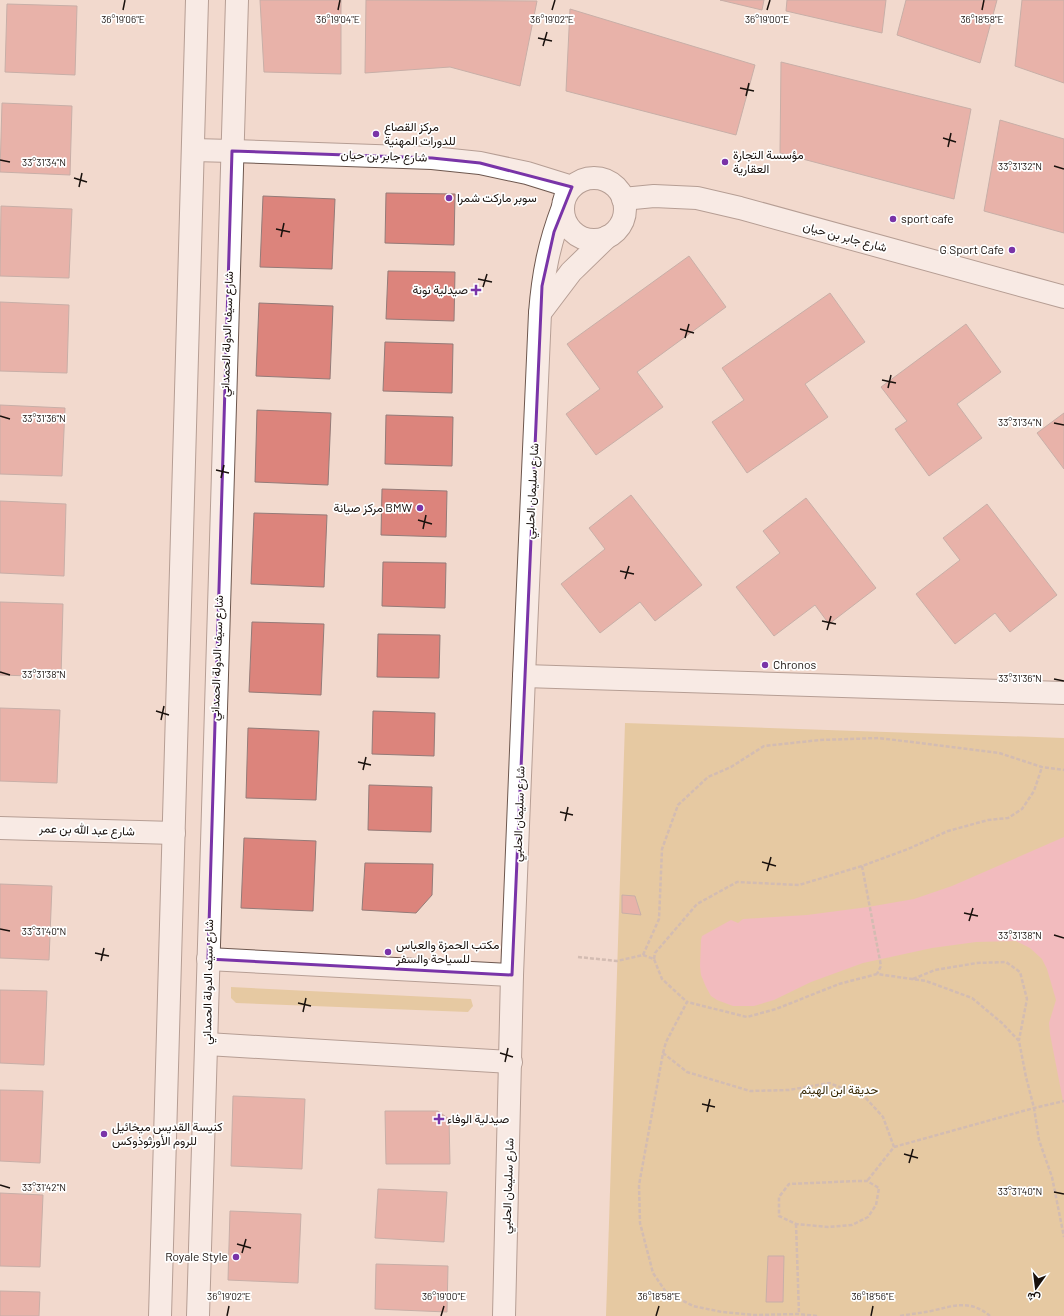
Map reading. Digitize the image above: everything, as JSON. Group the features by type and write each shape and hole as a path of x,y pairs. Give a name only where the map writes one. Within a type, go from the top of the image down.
{"street":[{"path":"160,1316 197,0"},
{"name":"شارع سيف الدولة الحمداني","path":"198,1316 237,0"},
{"name":"شارع جابر بن حيان","path":"193,150 432,158 480,163 527,173 572,187"},
{"path":"540,313 570,272 607,237 615,232 624,216 625,208 623,199 618,190 611,183 601,178 590,178 580,181 572,187 566,196 563,207 564,217 569,227 576,234 586,238 597,239 607,237"},
{"name":"شارع جابر بن حيان","path":"623,199 654,196 697,198 747,210 1064,297"},
{"name":"شارع سليمان الحلبي","path":"504,1316 512,975 540,313 546,259 563,207"},
{"path":"524,676 1064,693"},
{"name":"شارع عبد الله بن عمر","path":"0,828 174,833"},
{"path":"208,959 512,975"},
{"path":"207,1044 511,1062"}],"path":[{"path":"643,955 659,919 662,849 678,805 708,777 731,767 764,746 820,740 880,738 999,752 1042,766 1064,770"},
{"path":"1019,1041 1002,1023 972,998 926,981 877,974 839,984 776,1009 747,1017 687,1002 662,980 654,959 655,953 697,904 737,882 799,884 862,866 908,849 948,831 988,820 1008,818 1022,809 1034,791 1042,766"},
{"path":"862,866 881,966 877,974"},
{"path":"578,957 617,961 643,955 654,959"},
{"path":"913,980 935,970 977,963 1006,962 1020,972 1027,999 1019,1041 1034,1108 1039,1140 1052,1177 1064,1237"},
{"path":"687,1002 666,1042 639,1185 640,1223 653,1273 666,1292 694,1306 722,1312 754,1315 799,1314 817,1316"},
{"path":"664,1053 687,1072 750,1091 789,1090 830,1083 864,1096 883,1117 894,1147"},
{"path":"867,1181 894,1147 1034,1108 1064,1102"},
{"path":"867,1181 879,1188 876,1205 868,1217 852,1225 828,1227 796,1224 779,1216 779,1197 789,1184 867,1181"},
{"path":"796,1224 799,1314"},
{"path":"900,1316 957,1304 970,1306 984,1311 990,1316"}],"highlighted area":[{"path":"232,151 432,158 480,163 572,187 554,232 542,286 512,975 208,959"}],"green space":[{"name":"حديقة ابن الهيثم","path":"625,723 1064,738 1064,1316 606,1316"},
{"path":"231,987 471,999 473,1006 468,1012 236,1003 231,998"}],"shaded area":[{"path":"1064,837 1064,1106 1049,1023 1056,1000 1047,969 1042,959 1030,948 1016,941 976,942 932,948 863,963 811,982 774,1000 754,1006 733,1006 717,1000 711,996 701,975 700,966 702,936 731,920 738,923 743,919 807,915 914,899 952,886"}],"building":[{"path":"260,0 341,0 341,74 264,72"},
{"path":"366,0 537,1 520,86 450,67 365,73"},
{"path":"720,0 764,0 762,10"},
{"path":"787,0 886,0 882,33 786,11"},
{"path":"906,0 997,0 980,63 897,35"},
{"path":"1022,0 1064,0 1064,83 1015,66"},
{"path":"7,4 77,6 75,75 5,72"},
{"path":"570,9 755,65 736,135 566,91"},
{"path":"781,62 971,109 954,199 780,153"},
{"path":"2,103 72,106 70,175 0,172"},
{"path":"1000,120 1064,139 1064,233 984,211"},
{"path":"386,193 455,194 454,245 385,243"},
{"path":"263,196 335,199 332,269 260,267"},
{"path":"1,206 72,209 69,278 0,276"},
{"path":"689,256 726,307 637,372 663,407 596,455 566,414 600,389 567,344"},
{"path":"388,271 455,272 454,321 386,319"},
{"path":"830,293 865,342 805,384 828,417 747,473 712,422 744,400 722,368"},
{"path":"0,302 69,305 67,373 0,371"},
{"path":"259,303 333,306 330,379 256,376"},
{"path":"966,324 1001,372 957,404 982,438 929,476 895,429 907,421 881,387"},
{"path":"385,342 453,344 452,393 383,391"},
{"path":"0,405 65,408 62,476 0,474"},
{"path":"257,410 331,413 328,485 255,482"},
{"path":"1064,413 1064,469 1037,433"},
{"path":"386,415 453,417 452,466 385,464"},
{"path":"382,489 447,491 446,537 381,535"},
{"path":"631,495 702,585 655,621 640,602 600,633 561,584 605,549 589,528"},
{"path":"806,498 876,588 829,624 815,605 774,636 736,587 780,553 763,531"},
{"path":"0,501 66,504 64,576 0,573"},
{"path":"987,504 1057,595 1010,632 995,613 955,644 916,594 960,560 943,538"},
{"path":"254,513 327,515 324,587 251,584"},
{"path":"383,562 446,563 445,608 382,606"},
{"path":"0,602 63,604 61,677 0,675"},
{"path":"252,622 324,624 321,695 249,692"},
{"path":"378,634 440,635 439,678 377,677"},
{"path":"0,708 60,710 57,783 0,781"},
{"path":"373,711 435,713 434,756 372,754"},
{"path":"248,728 319,731 316,800 246,798"},
{"path":"369,785 432,787 431,832 368,830"},
{"path":"244,838 316,841 313,911 241,908"},
{"path":"365,863 433,864 432,895 416,913 362,910"},
{"path":"0,884 52,886 49,960 0,958"},
{"path":"622,895 635,896 641,915 622,913"},
{"path":"0,990 47,991 44,1065 0,1063"},
{"path":"0,1090 43,1091 40,1163 0,1161"},
{"path":"233,1096 305,1099 302,1169 231,1166"},
{"path":"385,1111 438,1111 449,1119 450,1164 386,1164"},
{"path":"378,1189 447,1192 444,1242 375,1238"},
{"path":"0,1193 43,1195 40,1267 0,1266"},
{"path":"230,1211 301,1214 298,1283 228,1280"},
{"path":"768,1256 784,1256 783,1302 766,1302"},
{"path":"376,1264 448,1266 447,1312 375,1309"},
{"path":"0,1291 40,1292 39,1316 0,1316"}],"place":[{"name":"مركز القصاع للدورات المهنية","path":"376,134"},
{"name":"مؤسسة التجارة العقارية","path":"725,162"},
{"name":"سوبر ماركت شمرا","path":"449,198"},
{"name":"sport cafe","path":"893,219"},
{"name":"G Sport Cafe","path":"1012,250"},
{"name":"صيدلية نونة","path":"476,290"},
{"name":"مركز صيانة BMW","path":"420,508"},
{"name":"Chronos","path":"765,665"},
{"name":"مكتب الحمزة والعباس للسياحة والسفر","path":"388,952"},
{"name":"صيدلية الوفاء","path":"439,1119"},
{"name":"كنيسة القديس ميخائيل للروم الأورثوذوكس","path":"104,1134"},
{"name":"Royale Style","path":"236,1257"}]}
